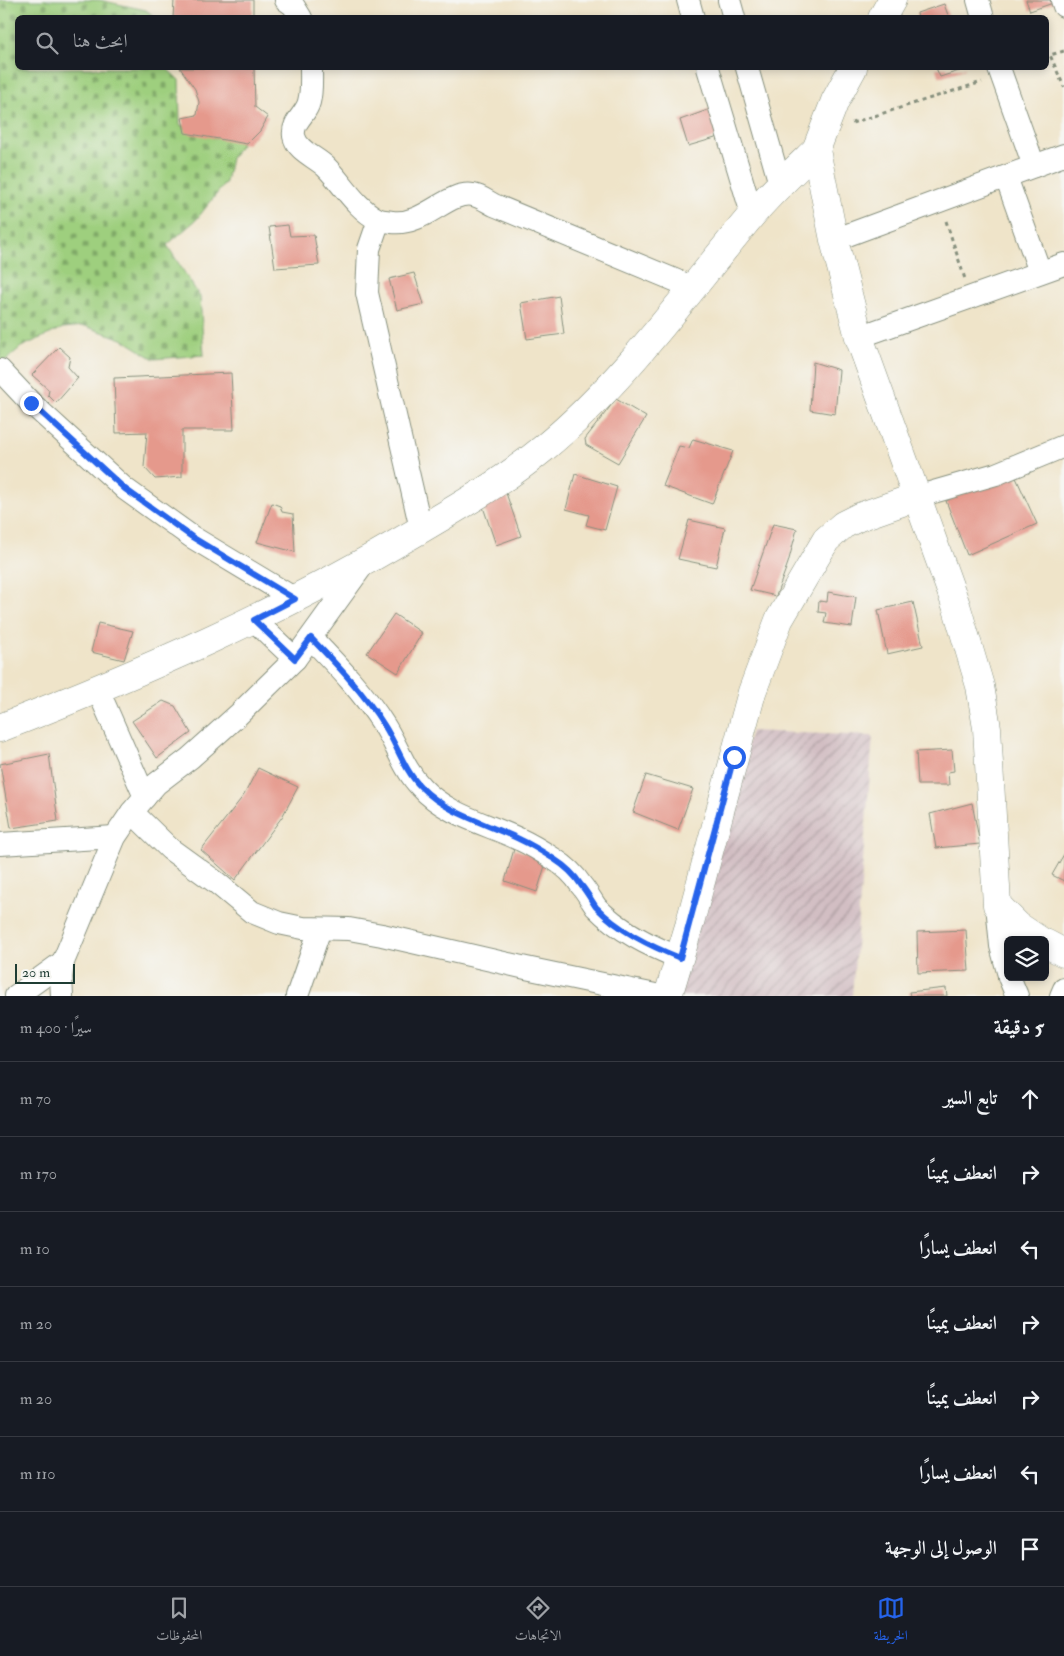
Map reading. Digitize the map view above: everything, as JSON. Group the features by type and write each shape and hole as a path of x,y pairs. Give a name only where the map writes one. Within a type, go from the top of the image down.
{"street":[{"path":"286,0 294,5 299,15"},
{"path":"688,0 692,15"},
{"path":"729,0 733,15"},
{"path":"884,15 892,0"},
{"path":"978,0 982,15"},
{"path":"1062,0 1064,6"},
{"path":"311,70 309,103 304,113 296,122 295,142 325,166 366,212 379,220 399,222 420,218 451,199 462,195 474,195 494,206 694,288"},
{"path":"709,70 752,214"},
{"path":"749,70 780,184"},
{"path":"0,728 98,690 254,620 295,599 365,562 486,491 544,448 596,400 694,288 752,214 819,142 835,101 852,70"},
{"path":"1000,72 1034,166"},
{"path":"819,142 834,240 858,337 956,605 980,686 987,728 997,905 1004,957"},
{"path":"834,240 1064,155"},
{"path":"1006,177 1040,272"},
{"path":"379,220 369,249 368,293 421,529"},
{"path":"858,337 1064,264"},
{"path":"0,370 31,403 125,489 192,537 295,599"},
{"path":"668,996 711,848 752,692 765,654 779,620 826,540 843,525 859,518 916,497 996,474 1064,446"},
{"path":"62,996 61,977 63,962 114,837 138,804 156,784 190,758 238,715 295,659 365,562"},
{"path":"254,620 295,659"},
{"path":"311,638 338,666 368,703 385,726 418,785 431,798 471,819 521,840 553,858 567,868 596,906 614,922 633,936 680,958"},
{"path":"98,690 138,804 170,849 252,912 279,923 303,928 350,929 382,934 526,968 660,996"},
{"path":"0,844 114,837"},
{"path":"997,905 1018,926 1033,936"},
{"path":"297,996 320,929"},
{"path":"1049,945 1064,952"},
{"path":"16,996 63,962"},
{"path":"1011,981 1017,996"},
{"path":"1060,996 1064,989"}],"path":[{"path":"1064,51 1050,55 1064,86"},
{"path":"819,142 1000,72"},
{"path":"940,201 970,297"}],"shaded area":[{"path":"751,731 873,736 852,996 674,996"}],"green space":[{"path":"0,0 99,0 146,10 152,15 15,15 15,70 168,70 179,80 180,125 246,137 231,158 226,182 196,220 167,245 200,297 204,355 154,359 122,339 85,326 63,328 21,347 0,365"}],"building":[{"path":"174,0 253,0 253,15 173,15"},
{"path":"1026,0 1055,0 1056,2 1030,11"},
{"path":"944,4 948,15 917,15 917,13"},
{"path":"181,70 254,70 255,107 268,117 260,131 247,144 185,133 182,118 197,115 199,102 195,89"},
{"path":"937,70 962,70 940,77"},
{"path":"713,108 722,136 688,146 680,120"},
{"path":"288,225 290,236 314,235 319,265 275,268 269,227"},
{"path":"414,273 424,304 397,310 389,279"},
{"path":"559,296 564,334 527,339 521,303"},
{"path":"59,347 70,357 68,367 78,378 56,403 48,395 49,390 32,375"},
{"path":"813,362 839,370 835,414 810,410"},
{"path":"231,373 234,430 182,430 182,477 155,479 144,467 147,432 116,433 114,378"},
{"path":"616,399 646,417 618,463 586,445 585,439"},
{"path":"693,439 733,451 712,504 663,486 679,446 689,448"},
{"path":"1013,471 1037,524 967,555 946,501"},
{"path":"575,474 617,487 605,530 586,525 589,515 566,509"},
{"path":"506,493 521,536 496,545 481,501"},
{"path":"272,503 280,506 282,512 293,514 295,552 257,542"},
{"path":"689,520 725,528 716,567 678,559"},
{"path":"773,524 797,529 788,563 776,596 750,590"},
{"path":"828,592 856,597 852,627 824,623 826,613 818,612 819,601 827,602"},
{"path":"913,602 923,646 887,654 878,610"},
{"path":"394,614 422,633 398,673 367,653"},
{"path":"98,623 133,631 124,660 91,652"},
{"path":"163,701 175,706 191,733 157,758 132,721"},
{"path":"952,750 954,771 948,772 949,785 918,785 916,752"},
{"path":"49,754 58,821 11,828 0,764"},
{"path":"258,768 298,787 282,817 235,880 201,850 244,795"},
{"path":"646,775 693,789 678,830 633,812"},
{"path":"972,803 980,844 936,848 930,814"},
{"path":"514,849 547,859 537,892 505,881"},
{"path":"1064,854 1064,881 1052,875"},
{"path":"966,930 969,971 918,973 917,932"},
{"path":"946,988 947,996 910,996 909,992"}],"route":[{"path":"31,403 125,489 192,537 295,599 254,620 295,659 311,638 368,703 385,726 418,785 431,798 471,819 521,840 553,858 567,868 596,906 614,922 633,936 658,950 680,958 734,757"}]}
